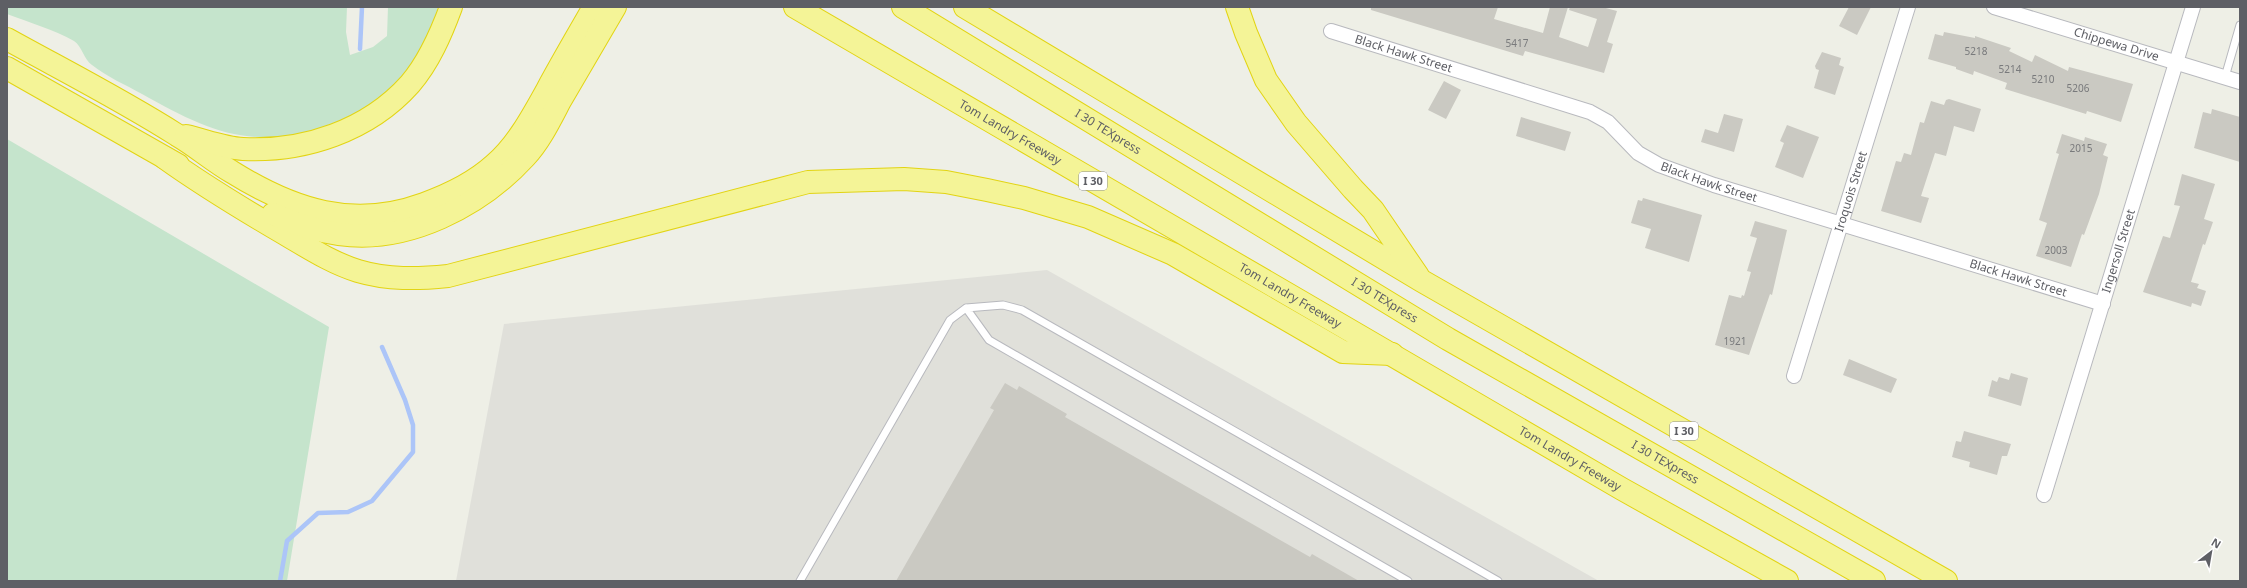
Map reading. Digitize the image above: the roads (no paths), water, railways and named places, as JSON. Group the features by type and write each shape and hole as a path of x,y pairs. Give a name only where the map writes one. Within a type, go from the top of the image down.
{"highway":[{"path":"177,134 242,149 284,148 323,140 353,127 383,108 409,84 428,58 444,28 451,7"},
{"path":"7,68 165,158 295,224 339,234 373,235 401,230 430,222 484,193 525,157 545,110 594,7"},
{"path":"7,39 177,134 232,173 278,197 320,213 353,216 386,214 411,209 437,199 476,179 495,165 545,110 615,7"},
{"name":"Tom Landry Freeway","path":"795,7 1622,489 1787,581"},
{"name":"I 30 TEXpress","path":"903,7 1448,339 1874,581"},
{"name":"I 30","path":"965,7 1422,281 1946,581"},
{"path":"1237,7 1246,33 1266,80 1296,123 1373,210 1422,281"},
{"path":"165,158 217,194 327,258 358,271 389,277 421,279 448,276 808,182 904,179 946,182 1024,198 1088,217 1173,254 1343,352 1392,354"}],"street":[{"name":"Iroquois Street","path":"1794,376 1908,7"},
{"name":"Chippewa Drive","path":"1994,7 2240,82"},
{"name":"Ingersoll Street","path":"2044,495 2193,7"},
{"name":"Black Hawk Street","path":"1331,31 1590,112 1608,122 1638,153 1659,165 1714,185 2103,304"}],"lane":[{"path":"2225,78 2240,25"},
{"path":"800,581 950,320 966,308 1003,305 1022,310 1498,581"},
{"path":"966,308 989,340 1408,581"}],"waterway":[{"path":"360,49 362,7"},
{"path":"280,581 287,541 318,513 348,512 372,501 413,452 413,425 405,400 382,347"}]}
